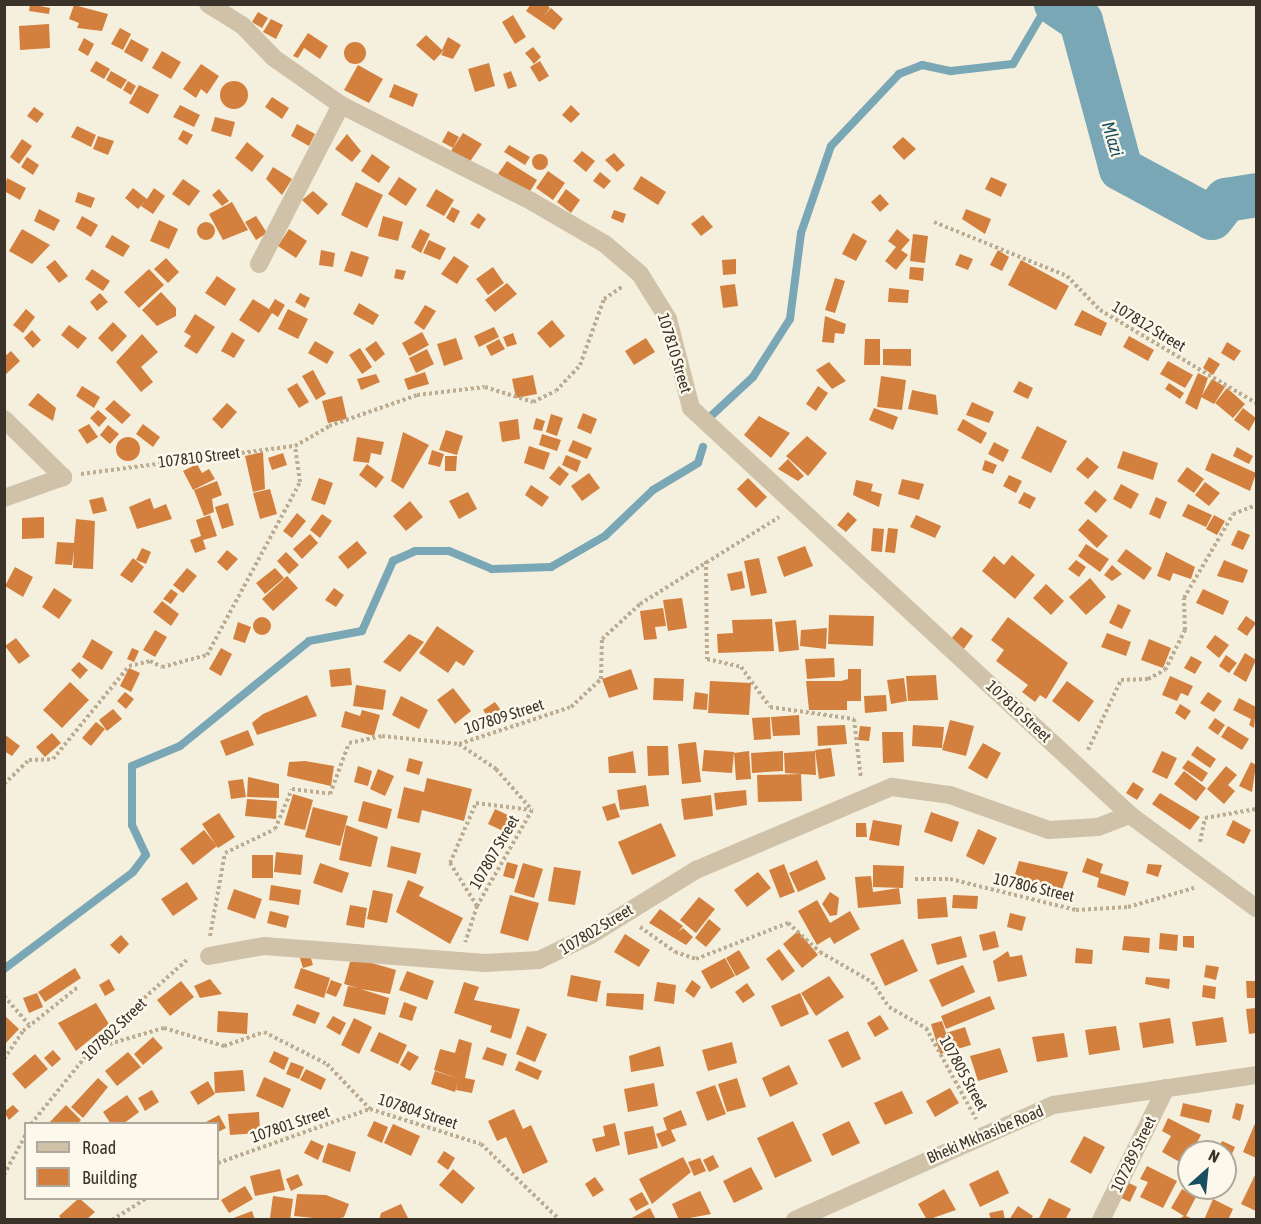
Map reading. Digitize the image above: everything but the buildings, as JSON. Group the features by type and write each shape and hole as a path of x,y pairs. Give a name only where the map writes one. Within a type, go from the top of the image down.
{"street":[{"path":"208,4 243,25 274,58 340,105 531,201 604,244 640,274"},
{"path":"259,264 340,105"},
{"name":"107810 Street","path":"640,274 668,319 692,408 800,504 1130,816 1196,867 1257,908"},
{"path":"4,419 63,477 4,498"},
{"name":"107802 Street","path":"209,956 264,946 459,960 538,960 696,870 863,798 892,788 927,790 1049,830 1098,827 1130,816"},
{"name":"Bheki Mkhasibe Road","path":"795,1220 983,1133 1053,1105 1257,1075"},
{"name":"107289 Street","path":"1101,1220 1166,1088"}],"path":[{"name":"107812 Street","path":"934,222 1067,276 1100,310 1257,403"},
{"name":"107810 Street","path":"63,477 295,446 329,426 417,395 485,387 533,402 556,391 580,365 604,299 640,274"},
{"path":"4,784 29,760 53,759 129,666 150,661 162,667 207,656 300,482 295,446"},
{"name":"107809 Street","path":"209,956 212,907 225,853 275,829 292,789 330,794 349,743 382,736 459,744 571,707 601,679 602,639 640,604 800,504"},
{"path":"1080,768 1121,680 1148,679 1166,670 1185,630 1184,598 1233,514 1257,505"},
{"path":"706,561 707,659 741,667 770,707 854,719 863,798"},
{"name":"107807 Street","path":"459,744 496,769 532,810"},
{"name":"107807 Street","path":"477,906 450,863 476,802 532,810"},
{"path":"1196,867 1205,818 1257,809"},
{"name":"107807 Street","path":"459,960 477,906 532,810"},
{"name":"107806 Street","path":"915,879 950,879 1076,910 1128,907 1218,882"},
{"name":"107805 Street","path":"622,914 675,952 696,959 788,923 820,952 872,982 889,1007 926,1028 983,1133"},
{"name":"107802 Street","path":"33,1122 91,1049 190,957 209,956"},
{"path":"4,1059 29,1025 78,987"},
{"path":"4,996 29,1025"},
{"name":"107804 Street","path":"91,1049 164,1028 224,1046 264,1032 327,1064 370,1109 481,1144 560,1220"},
{"name":"107801 Street","path":"219,1162 370,1109"},
{"path":"4,1175 24,1138"},
{"path":"112,1220 144,1200"}],"waterway":[{"path":"711,416 753,377 790,319 801,233 831,146 899,74 922,65 951,71 1013,64 1048,4"},
{"name":"Mlazi","path":"1056,4 1081,21 1121,169 1212,218 1226,200 1256,195"},
{"path":"4,969 133,872 146,855 132,825 132,766 180,746 309,641 362,631 393,561 415,551 449,551 492,569 551,567 605,536 653,490 698,463 703,447"}]}
